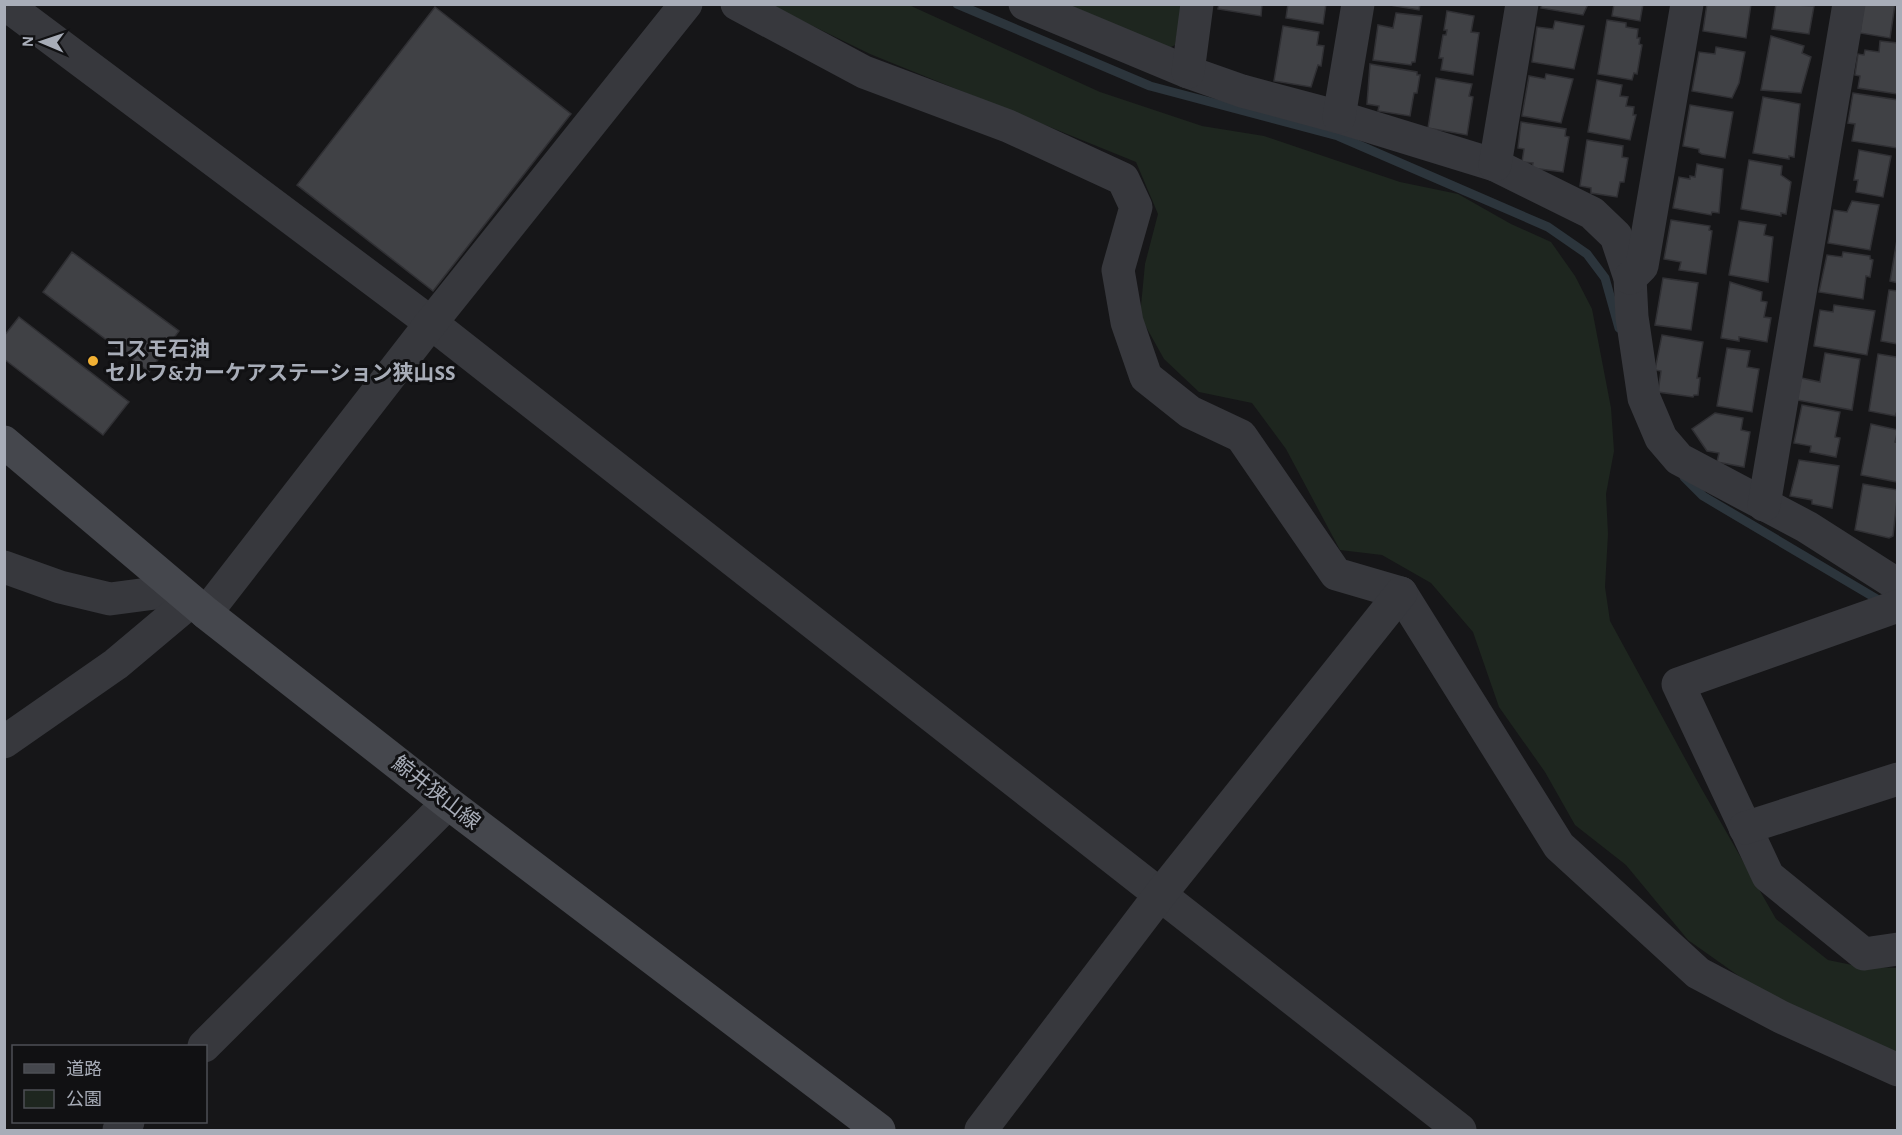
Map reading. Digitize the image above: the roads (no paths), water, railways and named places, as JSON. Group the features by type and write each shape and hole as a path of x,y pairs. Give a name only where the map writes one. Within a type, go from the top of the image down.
{"main road":[{"name":"鯨井狭山線","path":"4,442 192,601 448,803 879,1131"}],"street":[{"path":"5,4 431,323 1460,1131"},
{"path":"4,742 116,664 192,601 431,323 686,4"},
{"path":"737,4 864,72 1008,126 1123,179 1136,207 1118,270 1127,322 1146,377 1190,412 1241,436 1336,574 1401,593 1559,846 1698,973 1781,1017 1898,1070"},
{"path":"1025,4 1188,72 1242,91 1339,117 1495,165 1592,213 1616,236 1630,278 1632,317 1644,398 1661,438 1679,459 1807,527 1898,585"},
{"path":"1188,72 1197,4"},
{"path":"1339,117 1359,4"},
{"path":"1495,165 1522,4"},
{"path":"1630,278 1642,266 1687,4"},
{"path":"1764,505 1849,4"},
{"path":"4,567 60,587 110,599 192,601"},
{"path":"981,1131 1159,896 1401,593"},
{"path":"1898,606 1678,684 1768,876 1864,954 1898,949"},
{"path":"1745,828 1898,779"},
{"path":"206,1045 448,803"}],"waterway":[{"path":"957,4 1150,86 1338,136 1548,227 1587,254 1605,278 1619,328"},
{"path":"1684,477 1703,496 1882,602"}],"place":[{"name":"コスモ石油 セルフ&カーケアステーション狭山SS","path":"93,361"}]}
